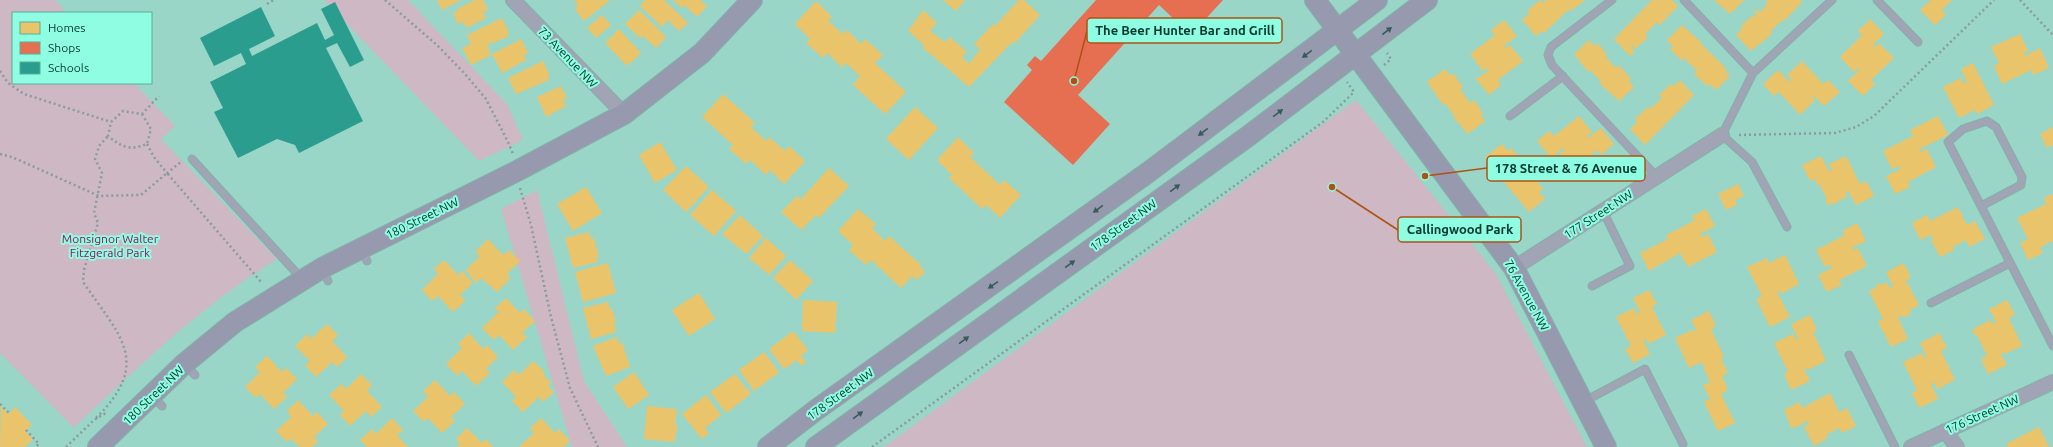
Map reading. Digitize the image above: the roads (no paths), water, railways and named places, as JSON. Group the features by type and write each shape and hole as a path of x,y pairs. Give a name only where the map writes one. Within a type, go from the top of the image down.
{"main road":[{"name":"180 Street NW","path":"98,447 157,400 190,370 235,322 302,279 325,274 364,255 624,114 702,53 752,0"},
{"name":"76 Avenue NW","path":"1315,0 1514,268 1606,447"},
{"name":"178 Street NW","path":"768,447 816,410 1119,194 1378,0"},
{"name":"178 Street NW","path":"816,447 1247,136 1427,0"},
{"path":"816,410 834,433"}],"street":[{"name":"73 Avenue NW","path":"513,0 624,114"},
{"name":"177 Street NW","path":"1514,268 1722,134"},
{"name":"176 Street NW","path":"1912,447 2053,382"},
{"path":"1945,431 1957,447"}],"lane":[{"path":"1612,0 1551,47 1548,55 1552,65 1657,177"},
{"path":"1684,0 1753,73"},
{"path":"1787,227 1752,162 1722,134 1753,73 1832,0"},
{"path":"1877,0 1918,42"},
{"path":"1510,116 1563,76"},
{"path":"1981,206 2020,185 2022,177 1996,127 1987,121 1963,129 1948,142 2053,346"},
{"path":"192,159 302,279"},
{"path":"1592,286 1630,266 1603,211"},
{"path":"1931,303 2010,263"},
{"path":"1849,355 1895,447"},
{"path":"1583,402 1645,369 1684,444"}],"place":[{"name":"The Beer Hunter Bar and Grill","path":"1074,81"},
{"name":"178 Street & 76 Avenue","path":"1425,176"},
{"name":"Callingwood Park","path":"1332,187"}],"park label":[{"name":"Monsignor Walter Fitzgerald Park","path":"110,245"}]}
